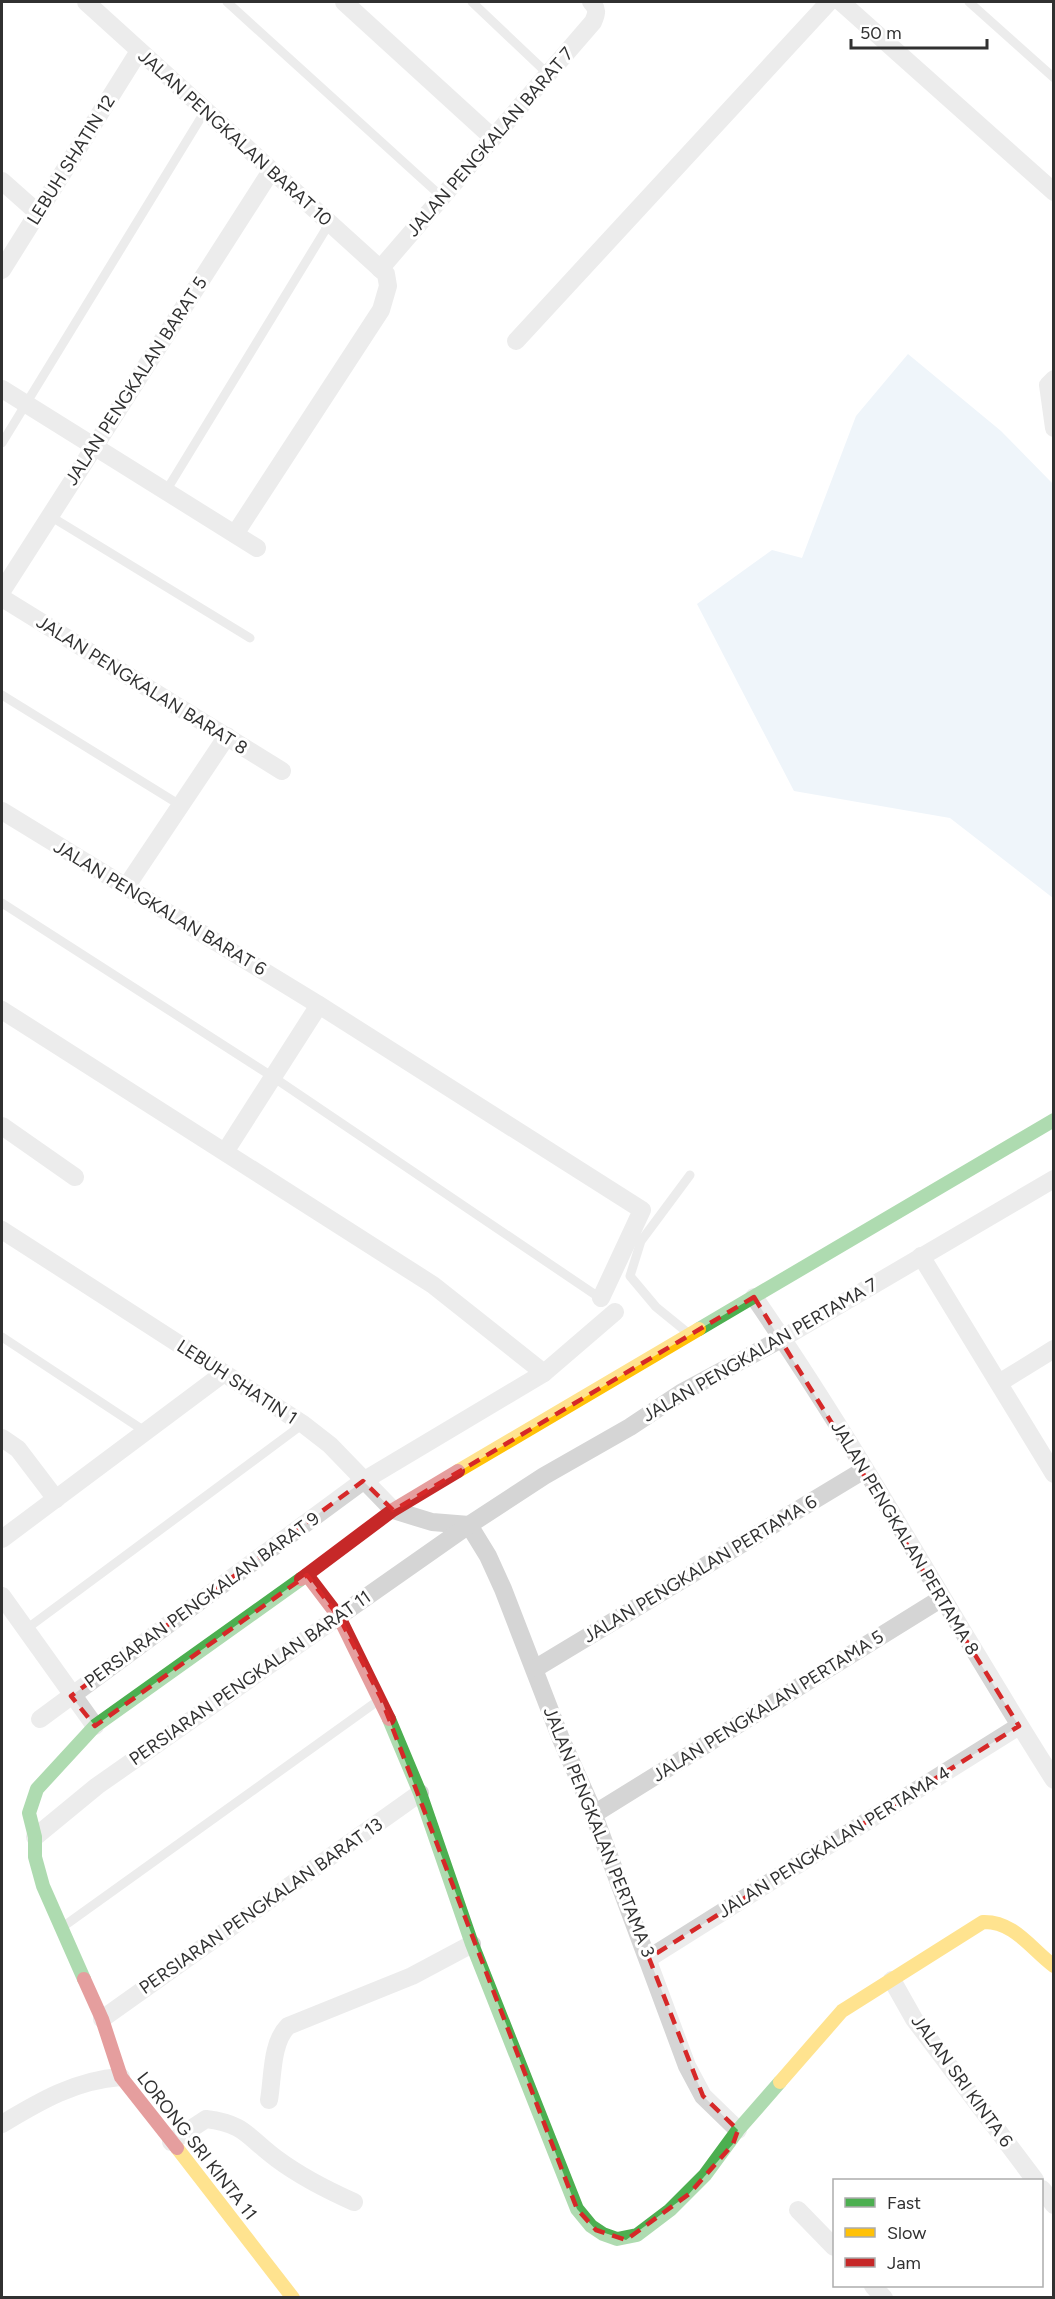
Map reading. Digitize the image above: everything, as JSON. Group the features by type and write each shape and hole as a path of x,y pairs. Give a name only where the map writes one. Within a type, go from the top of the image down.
{"street":[{"name":"JALAN PENGKALAN BARAT 10","path":"86,2 383,272"},
{"path":"344,2 494,138"},
{"path":"516,342 829,2"},
{"path":"841,2 1053,192"},
{"name":"JALAN PENGKALAN BARAT 7","path":"383,272 442,197 593,22 596,6"},
{"name":"LEBUH SHATIN 12","path":"2,270 139,51"},
{"name":"JALAN PENGKALAN BARAT 5","path":"2,591 271,171"},
{"path":"2,181 38,213"},
{"path":"235,534 381,310 388,286 383,272"},
{"path":"1053,378 1048,385 1053,429"},
{"path":"2,389 257,548"},
{"name":"JALAN PENGKALAN BARAT 8","path":"2,598 282,771"},
{"path":"126,887 227,736"},
{"name":"JALAN PENGKALAN BARAT 6","path":"2,811 320,1005 642,1210 601,1298"},
{"path":"225,1152 320,1005"},
{"path":"2,1010 433,1285 544,1373"},
{"name":"LORONG SRI KINTA 11","path":"293,2298 121,2077 102,2019 43,1886 35,1857 35,1837 29,1813 37,1790 95,1726 307,1575 393,1510 1053,1120"},
{"path":"2,1126 75,1177"},
{"name":"JALAN PENGKALAN PERTAMA 7","path":"469,1525 681,1393 783,1338 1053,1179"},
{"name":"LEBUH SHATIN 1","path":"2,1230 303,1424 330,1445 393,1510 432,1522 469,1525"},
{"path":"921,1256 1053,1474"},
{"name":"JALAN PENGKALAN PERTAMA 8","path":"754,1297 783,1338 1053,1780"},
{"name":"PERSIARAN PENGKALAN BARAT 9","path":"40,1719 363,1481 544,1373 615,1312"},
{"path":"999,1383 1053,1349"},
{"path":"2,1539 224,1373"},
{"path":"2,1438 18,1449 56,1499"},
{"name":"JALAN PENGKALAN PERTAMA 6","path":"536,1668 864,1470"},
{"name":"PERSIARAN PENGKALAN BARAT 11","path":"35,1837 97,1786 469,1525"},
{"name":"JALAN PENGKALAN PERTAMA 3","path":"469,1525 488,1556 536,1668 561,1739 594,1814 692,2076 703,2096 738,2130"},
{"path":"307,1575 339,1617 381,1698 420,1793 472,1944 577,2209 585,2223 611,2238 626,2240 642,2232 689,2194 733,2144 738,2130 842,2011 983,1922 994,1920 1004,1922 1040,1958 1053,1966"},
{"path":"2,1596 71,1696 95,1726"},
{"name":"JALAN PENGKALAN PERTAMA 5","path":"594,1814 942,1598"},
{"name":"JALAN PENGKALAN PERTAMA 4","path":"649,1958 1019,1726"},
{"name":"PERSIARAN PENGKALAN BARAT 13","path":"102,2019 420,1793"},
{"path":"269,2100 276,2050 281,2033 288,2026 412,1976 472,1944"},
{"name":"JALAN SRI KINTA 6","path":"892,1980 914,2019 1034,2179"},
{"path":"2,2124 48,2096 96,2078 121,2077"},
{"path":"171,2142 206,2119 229,2122 252,2136 275,2158 299,2174 354,2202"},
{"path":"1043,2192 1053,2205"},
{"path":"798,2210 833,2246"}],"lane":[{"path":"227,2 442,197"},
{"path":"472,2 548,74"},
{"path":"969,2 1053,78"},
{"path":"2,443 205,111"},
{"path":"166,491 328,224"},
{"path":"50,516 250,638"},
{"path":"2,695 180,806"},
{"path":"2,903 273,1077 601,1298 615,1312"},
{"path":"690,1175 641,1241 630,1276 656,1307 690,1334"},
{"path":"2,1337 146,1431"},
{"path":"25,1630 303,1424"},
{"path":"62,1928 381,1698"}],"highlighted area":[{"path":"754,1297 1019,1726 649,1958 703,2096 738,2130 733,2144 689,2194 626,2240 596,2230 577,2209 381,1698 339,1617 307,1575 95,1726 71,1696 363,1481 393,1510"}],"shaded area":[{"path":"908,354 1001,431 1053,484 1053,898 950,818 794,791 697,604 772,550 802,558 856,416"}],"traffic: fast":[{"path":"699,1329 1054,1120"},
{"path":"84,1979 43,1886 35,1857 35,1837 29,1813 37,1789 95,1726 301,1579"},
{"path":"389,1719 420,1793 472,1944 577,2209 591,2226 617,2239 637,2235 670,2210 705,2175 738,2130 780,2082"}],"traffic: slow":[{"path":"458,1471 699,1329"},
{"path":"780,2082 842,2011 983,1922 994,1923 1013,1931 1054,1966"},
{"path":"177,2148 293,2298"}],"traffic: jam":[{"path":"301,1579 393,1510 458,1471"},
{"path":"307,1575 339,1617 389,1719"},
{"path":"84,1979 102,2019 121,2077 177,2148"}]}
